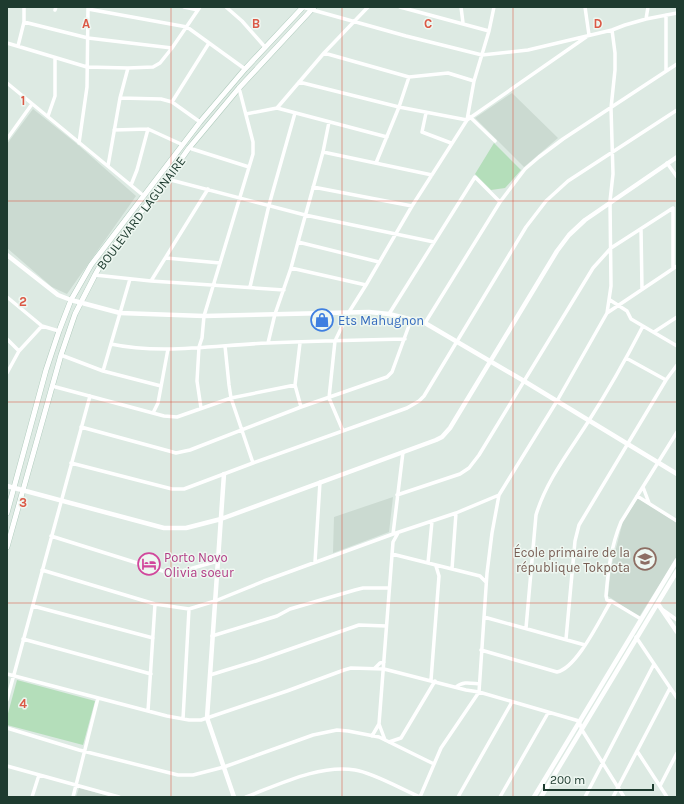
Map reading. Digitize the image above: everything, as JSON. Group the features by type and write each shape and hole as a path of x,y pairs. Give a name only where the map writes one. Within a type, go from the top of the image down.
{"main road":[{"name":"BOULEVARD LAGUNAIRE","path":"7,513 46,370 59,331 71,300 91,265 200,122 245,69 302,7"},
{"name":"BOULEVARD LAGUNAIRE","path":"7,547 52,386 74,314 104,259 167,179 189,148 238,88 312,9"}],"street":[{"path":"18,46 24,22 24,7"},
{"path":"7,43 87,67 153,67 160,62 172,48 199,9 184,7"},
{"path":"226,7 242,21 265,47"},
{"path":"302,7 353,22 482,54 528,50 612,30 629,23 677,13"},
{"path":"277,108 324,53 368,7"},
{"path":"400,7 409,8 489,31"},
{"path":"461,7 463,23"},
{"path":"468,118 474,80 489,31 494,7"},
{"path":"585,7 589,35"},
{"path":"646,19 648,7"},
{"path":"79,143 86,94 88,8 187,27 245,69"},
{"path":"666,16 666,71"},
{"path":"24,22 88,38 172,48"},
{"path":"246,797 312,773 325,770 345,769 366,773 420,797 441,748 479,692 486,582 498,495 557,401 607,313 610,300 610,201 613,174 611,108 615,70 612,30"},
{"path":"343,431 329,398 335,341 349,312 451,143 468,118 589,35"},
{"path":"172,102 209,43"},
{"path":"324,53 410,77 448,73 474,80"},
{"path":"48,116 55,96 54,58"},
{"path":"425,324 500,202 525,169 539,157 677,64"},
{"path":"108,166 120,98 128,68"},
{"path":"376,163 410,77"},
{"path":"299,82 399,107 468,118 495,141"},
{"path":"7,84 144,196"},
{"path":"202,408 197,381 199,347 202,338 204,316 252,154 253,142 238,88"},
{"path":"120,98 161,99 172,102 200,122"},
{"path":"7,140 32,104"},
{"path":"246,114 277,108 387,137"},
{"path":"72,463 179,490 407,408 419,401 535,214 557,190 568,181 677,110"},
{"path":"426,112 422,132 451,143"},
{"path":"250,288 269,205 295,113"},
{"path":"268,343 275,314 291,268 323,152 329,122"},
{"path":"114,130 148,129 183,145"},
{"path":"131,185 137,170 148,129"},
{"path":"189,148 248,167"},
{"path":"323,152 432,175"},
{"path":"7,486 164,528 186,528 221,519 436,440 446,432 491,362 563,243 580,224 610,201 677,157"},
{"path":"667,163 677,177"},
{"path":"389,314 475,177 500,202"},
{"path":"167,179 305,215 434,242"},
{"path":"313,187 412,206"},
{"path":"151,282 208,189"},
{"path":"398,495 454,477 469,468 479,455 589,274 611,248 673,208 675,268 607,313"},
{"path":"641,229 642,289"},
{"path":"298,242 379,262"},
{"path":"7,255 51,291 80,303 120,313 204,316 349,312 389,314 425,324 524,381 677,474"},
{"path":"166,258 220,263"},
{"path":"291,268 366,285"},
{"path":"95,275 151,282 284,290"},
{"path":"103,371 130,280"},
{"path":"7,297 42,326 59,331"},
{"path":"610,300 628,312 631,319 677,346"},
{"path":"654,332 677,317"},
{"path":"81,427 176,452 190,450 301,407 387,377 392,372 411,320"},
{"path":"7,373 19,351 42,326"},
{"path":"526,628 536,515 540,500 550,481 626,358 643,326"},
{"path":"7,339 19,351"},
{"path":"111,344 129,348 168,349 268,343 405,339"},
{"path":"300,343 295,385 301,407"},
{"path":"225,346 228,385 231,398 253,463"},
{"path":"152,412 158,403 168,349"},
{"path":"61,355 103,371 161,386"},
{"path":"626,358 666,380"},
{"path":"566,639 575,541 579,525 666,380 677,365"},
{"path":"52,386 164,416 177,417 231,398 295,385"},
{"path":"7,700 90,396"},
{"path":"641,619 607,600 607,577 621,522 677,432"},
{"path":"393,534 403,452"},
{"path":"224,474 207,718 234,797"},
{"path":"315,562 320,482"},
{"path":"643,487 649,504"},
{"path":"42,570 155,604 189,609 215,601 264,581 398,532 432,522 498,495"},
{"path":"637,496 677,521"},
{"path":"452,569 456,513"},
{"path":"428,563 432,522"},
{"path":"372,736 379,724 393,542 398,532"},
{"path":"52,536 166,572 182,571 218,560"},
{"path":"388,536 393,542"},
{"path":"392,554 480,576 486,582"},
{"path":"534,797 677,560"},
{"path":"399,747 401,738 433,681 439,576 436,566"},
{"path":"439,576 444,567"},
{"path":"541,797 677,571"},
{"path":"480,576 487,573"},
{"path":"212,636 264,620 290,609 355,590 363,588 389,588"},
{"path":"383,588 389,592"},
{"path":"481,650 557,672 564,670 572,663 585,645 610,601"},
{"path":"148,711 155,604"},
{"path":"658,604 677,632"},
{"path":"33,606 153,638"},
{"path":"183,719 189,609"},
{"path":"662,610 677,620"},
{"path":"484,617 585,645"},
{"path":"210,675 256,661 359,625 386,626"},
{"path":"636,637 677,698"},
{"path":"23,639 151,674"},
{"path":"375,668 380,663 384,662"},
{"path":"585,797 654,664"},
{"path":"7,674 148,711 183,719 196,720 207,718 288,691 344,670 351,668 375,668 479,692 579,721"},
{"path":"456,687 466,682 479,684"},
{"path":"613,797 670,688"},
{"path":"73,797 98,698"},
{"path":"458,797 512,702"},
{"path":"500,797 548,713"},
{"path":"579,721 582,730 624,797"},
{"path":"379,724 387,741"},
{"path":"7,728 85,751 178,775 193,775 224,767 313,735 326,732 348,731 387,741 434,764"},
{"path":"387,741 401,738"},
{"path":"637,750 667,797"},
{"path":"660,786 677,753"},
{"path":"7,766 119,797"},
{"path":"32,797 39,775"}],"shaded area":[{"path":"512,93 558,138 524,167 475,118"},
{"path":"33,109 77,144 136,196 67,294 52,287 7,248 7,144"},
{"path":"393,497 389,532 333,553 334,517"},
{"name":"École primaire de la république Tokpota","path":"638,498 677,523 677,557 639,617 608,596 611,568 623,521"},
{"path":"79,788 113,797 76,797"}],"green space":[{"path":"494,143 521,170 505,188 491,190 475,174"},
{"path":"17,680 95,701 83,745 7,725 7,717"}],"place":[{"name":"Ets Mahugnon","path":"322,320"},
{"name":"École primaire de la république Tokpota","path":"645,559"},
{"name":"Porto Novo Olivia soeur","path":"149,564"}]}
